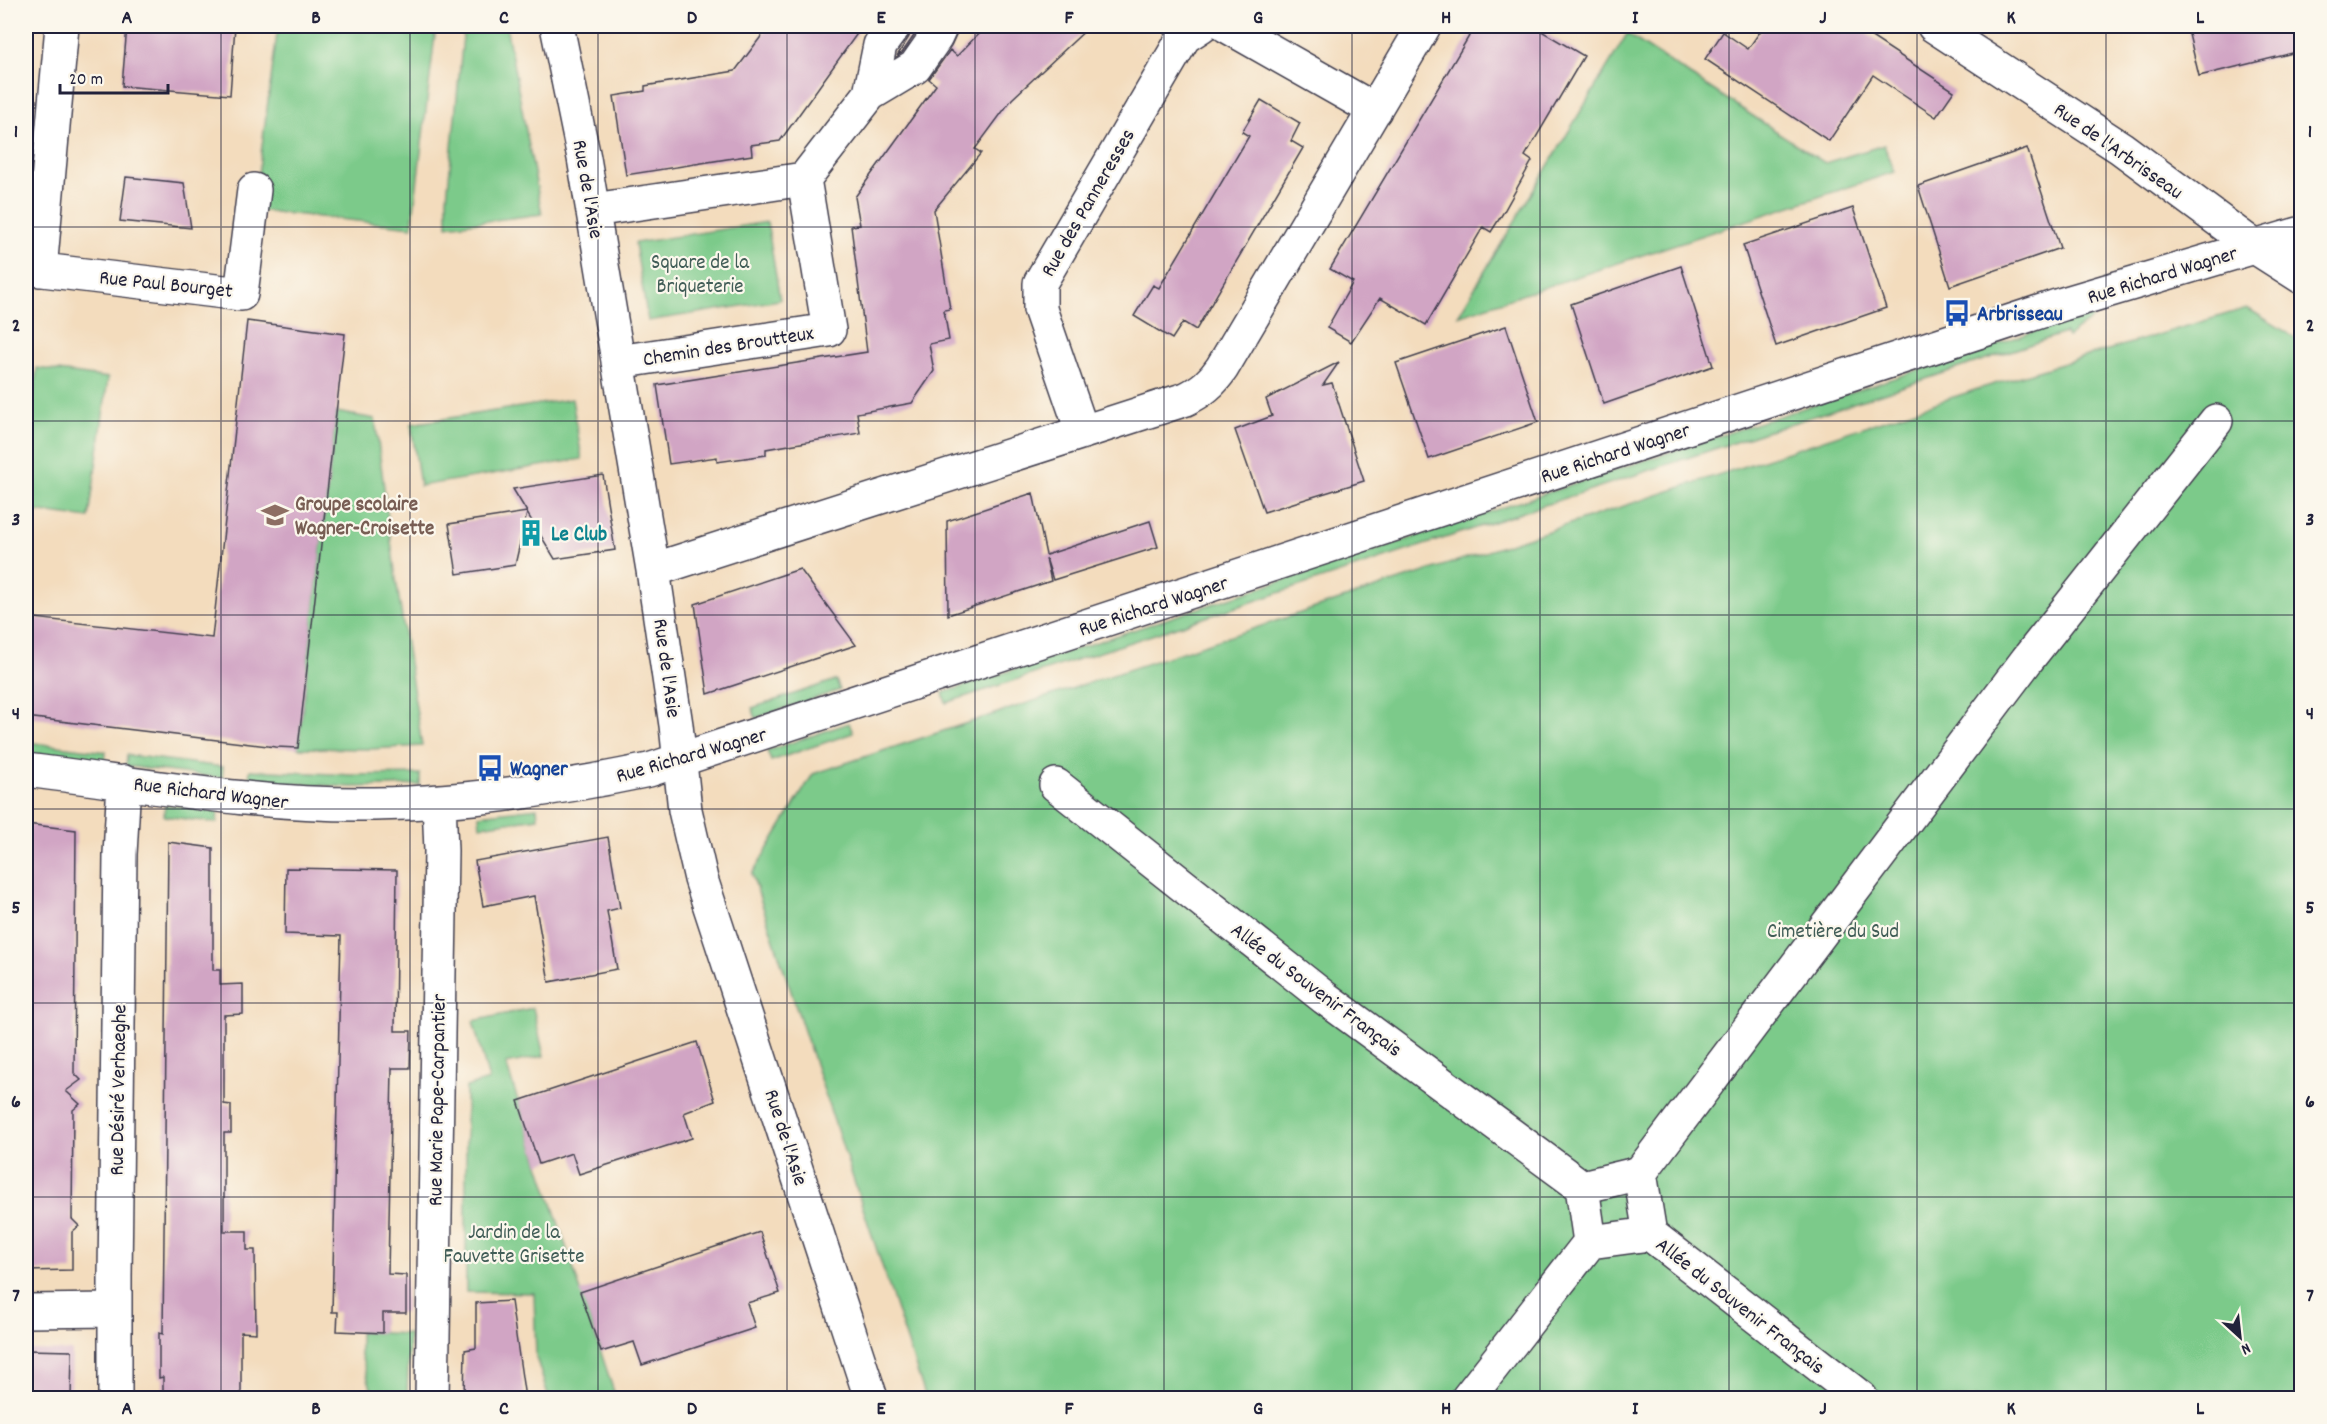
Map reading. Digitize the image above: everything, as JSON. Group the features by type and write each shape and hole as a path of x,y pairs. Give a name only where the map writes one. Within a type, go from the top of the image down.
{"street":[{"path":"33,269 62,26"},
{"name":"Rue de l'Asie","path":"557,26 593,210 653,570 686,810 701,879 871,1398"},
{"path":"870,94 880,45 894,26"},
{"path":"593,210 804,179 870,94 915,67 941,26"},
{"name":"Rue des Panneresses","path":"1082,431 1040,309 1040,283 1184,37 1201,26"},
{"path":"1227,26 1375,110"},
{"path":"653,570 1186,399 1213,382 1424,26"},
{"name":"Rue de l'Arbrisseau","path":"1934,26 2121,148 2255,247 2301,277"},
{"name":"Chemin des Broutteux","path":"618,362 829,330 804,179"},
{"name":"Rue Paul Bourget","path":"33,269 241,294 254,190"},
{"name":"Rue Richard Wagner","path":"26,770 299,802 373,804 440,801 538,791 600,780 679,761 2063,304 2301,233"},
{"path":"1590,1242 1582,1187 1640,1173 2026,660 2216,421"},
{"name":"Rue Désiré Verhaeghe","path":"116,1398 120,854 124,782"},
{"name":"Allée du Souvenir Français","path":"1056,785 1325,998 1582,1187"},
{"name":"Rue Marie Pape-Carpantier","path":"432,1398 440,801"},
{"path":"1468,1398 1590,1242 1650,1234 1640,1173"},
{"name":"Allée du Souvenir Français","path":"1650,1234 1861,1398"},
{"path":"26,1311 115,1310"}],"green space":[{"path":"278,26 322,26 390,33 391,26 436,26 412,227 256,210 258,176"},
{"path":"464,26 506,26 542,214 447,226 447,198"},
{"path":"1627,34 1825,163 1884,145 1894,172 1458,316"},
{"name":"Square de la Briqueterie","path":"767,222 780,300 648,321 635,243"},
{"name":"Cimetière du Sud","path":"2247,308 2288,333 2301,344 2301,1398 926,1398 752,874 813,774 1978,389"},
{"path":"2087,314 2093,318 2067,337 2065,333 946,703 943,693"},
{"path":"37,368 108,378 89,518 26,510 26,457"},
{"path":"572,399 582,459 420,486 411,424"},
{"path":"336,412 375,419 396,579 422,746 371,749 298,748"},
{"path":"836,680 840,690 756,718 752,708"},
{"path":"849,723 853,733 771,761 767,751"},
{"path":"26,742 106,752 105,763 26,753"},
{"path":"127,755 223,767 222,778 126,766"},
{"path":"250,770 352,775 420,774 420,785 351,787 249,781"},
{"path":"165,805 218,811 217,823 164,816"},
{"path":"537,808 538,818 480,826 479,815"},
{"name":"Jardin de la Fauvette Grisette","path":"533,1008 544,1056 506,1064 616,1398 549,1398 536,1357 534,1293 466,1292 466,1087 489,1080 473,1021"},
{"path":"360,1332 409,1334 407,1398 374,1398 360,1352"}],"building":[{"path":"127,26 235,26 230,95 122,86"},
{"path":"769,26 871,26 866,32 861,28 780,141 751,145 752,155 626,175 614,96 645,91 645,86 735,71"},
{"path":"912,26 920,27 902,53 897,56 909,37"},
{"path":"986,26 1090,26 1012,99 975,149 981,153 934,210 950,309 944,310 949,340 929,344 934,371 912,403 857,413 860,433 766,449 766,455 717,462 717,457 669,464 657,385 867,352 851,226 860,225 855,197 936,85 929,79 950,50 957,56"},
{"path":"1475,26 1533,26 1584,56 1525,156 1532,161 1503,213 1491,232 1483,227 1426,325 1380,298 1351,342 1327,328 1353,282 1330,269"},
{"path":"1764,26 1855,26 1954,91 1936,117 1873,75 1829,141 1705,59 1723,32 1748,49"},
{"path":"2187,26 2301,26 2301,51 2199,76"},
{"path":"1261,100 1300,123 1291,141 1303,148 1196,330 1183,322 1172,339 1134,316 1153,285 1159,288 1249,136 1242,132"},
{"path":"2027,148 2060,248 1950,286 1918,186"},
{"path":"126,177 184,183 191,228 120,221"},
{"path":"1853,208 1886,308 1776,346 1743,245"},
{"path":"1681,266 1713,366 1604,404 1571,304"},
{"name":"Groupe scolaire Wagner-Croisette","path":"247,321 345,334 298,748 26,717 26,617 212,638"},
{"path":"1506,326 1538,422 1429,459 1396,363"},
{"path":"1339,362 1323,385 1332,383 1364,481 1264,512 1235,430 1272,416 1266,399"},
{"name":"Le Club","path":"603,475 615,550 555,559 527,513 515,565 457,574 449,524 527,512 513,489"},
{"path":"1033,493 1046,555 1150,521 1158,547 1053,580 1046,558 1051,581 948,615 947,521"},
{"path":"800,569 856,645 708,694 695,604"},
{"path":"26,824 76,830 74,1073 81,1080 66,1091 80,1104 73,1110 72,1219 79,1226 72,1232 72,1270 26,1271"},
{"path":"608,837 620,908 607,911 617,969 549,982 534,896 483,906 475,861"},
{"path":"168,842 213,848 213,970 220,970 220,985 243,984 243,1014 224,1015 224,1104 231,1105 231,1133 224,1133 224,1231 247,1231 247,1250 255,1250 256,1333 241,1332 241,1398 163,1398 163,1377 159,1378 159,1333 163,1334"},
{"path":"286,868 397,870 395,1031 411,1031 410,1068 392,1068 388,1274 406,1275 406,1313 383,1313 383,1333 337,1331 338,1312 332,1312 341,936 285,934"},
{"path":"697,1042 715,1101 684,1113 692,1138 579,1174 572,1153 539,1164 518,1101"},
{"path":"760,1232 780,1293 747,1303 755,1328 642,1365 634,1342 601,1352 580,1292"},
{"path":"511,1301 525,1398 464,1398 465,1350 476,1348 476,1303"},
{"path":"26,1350 72,1351 71,1398 26,1398"}],"place":[{"name":"Arbrisseau","path":"1957,313"},
{"name":"Groupe scolaire Wagner-Croisette","path":"275,515"},
{"name":"Le Club","path":"531,533"},
{"name":"Wagner","path":"490,768"}]}
